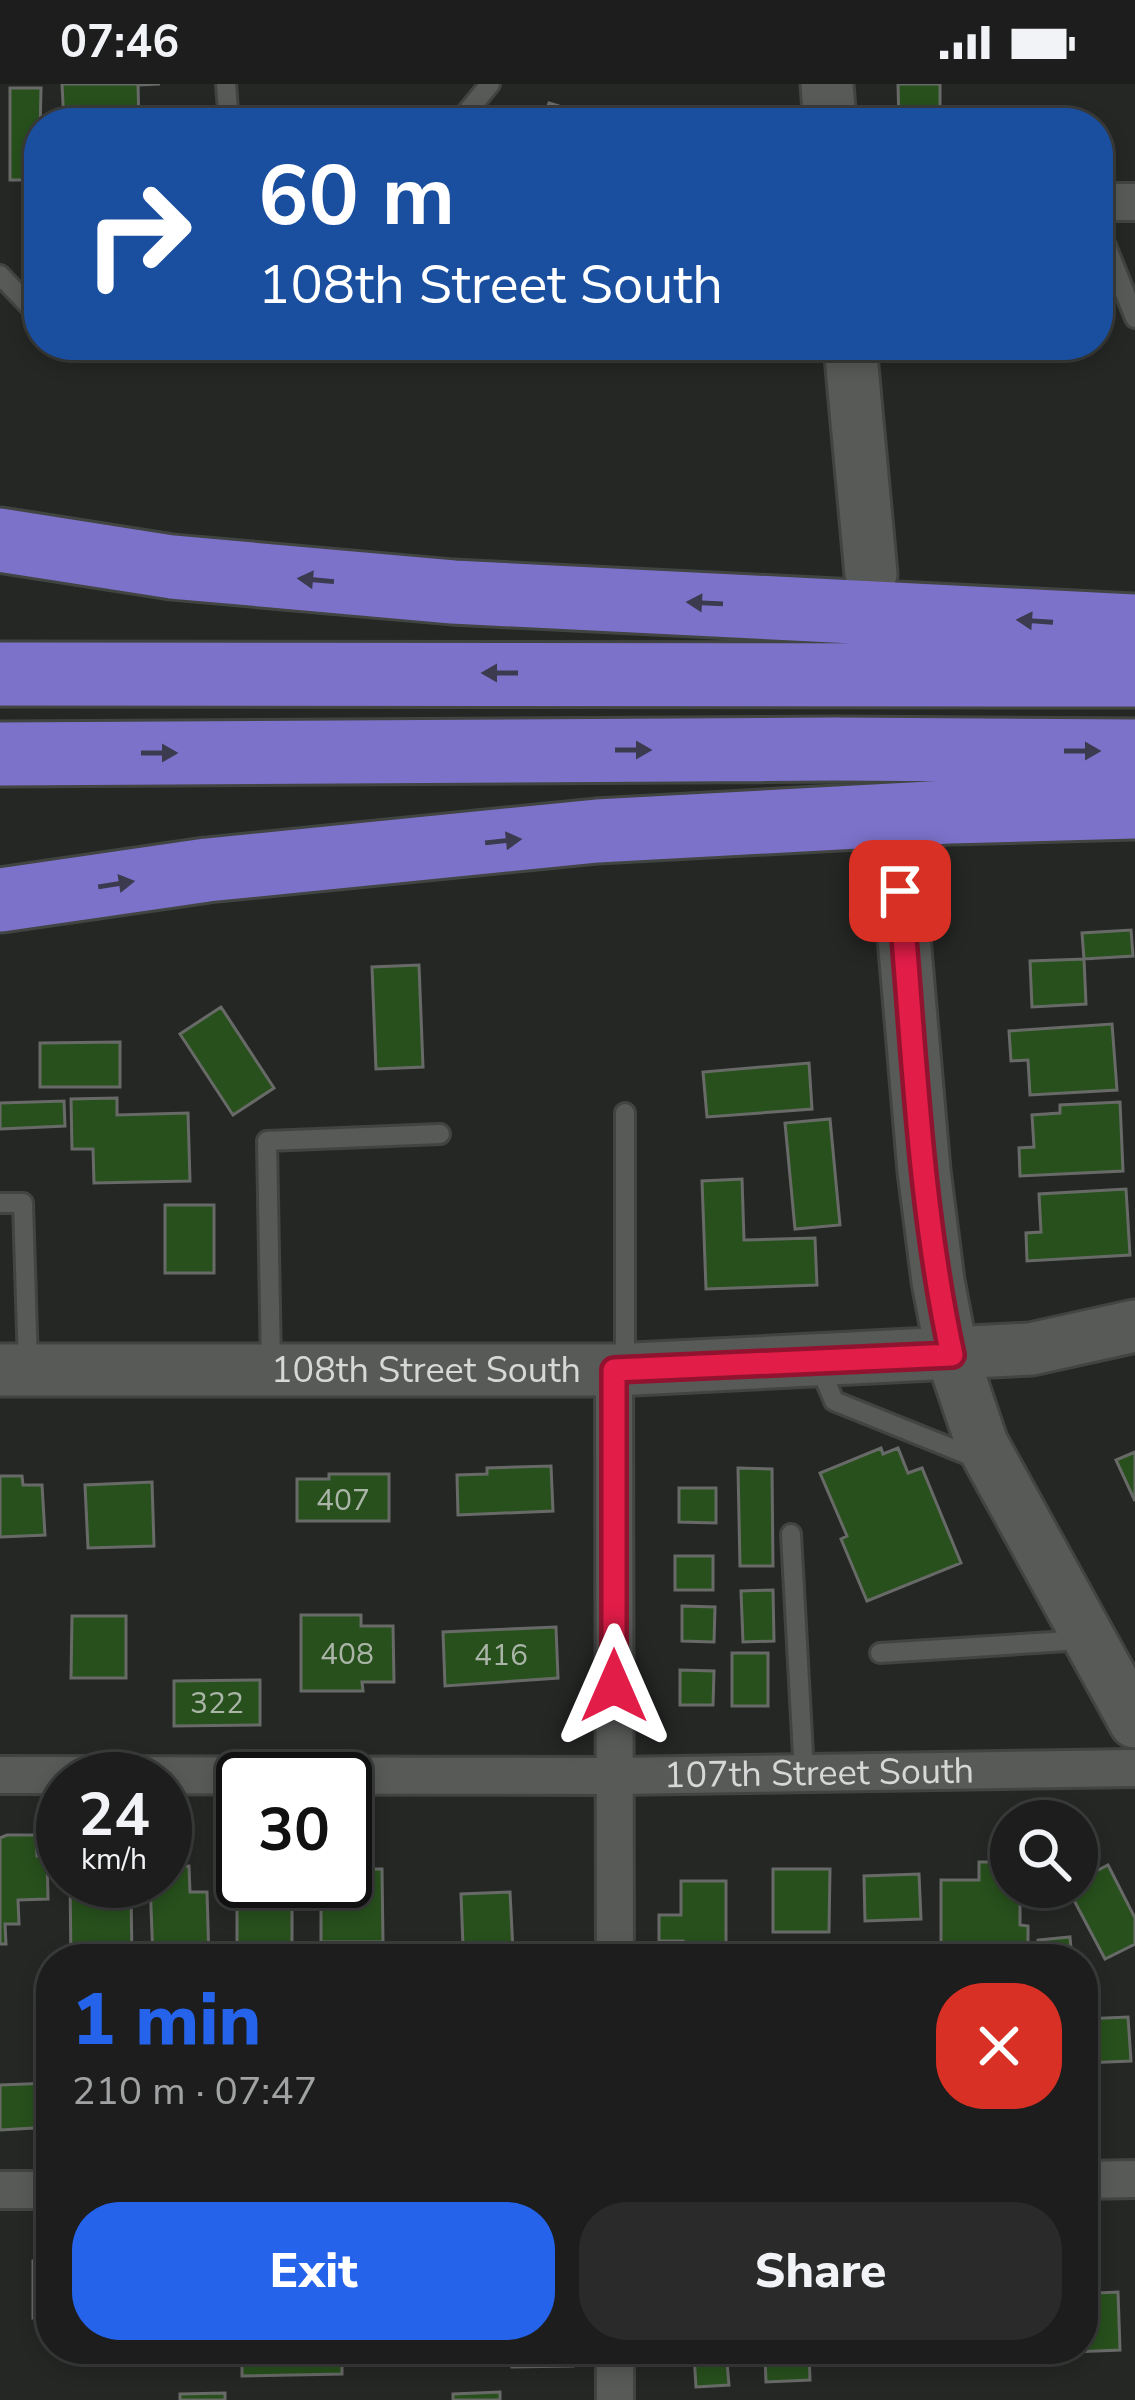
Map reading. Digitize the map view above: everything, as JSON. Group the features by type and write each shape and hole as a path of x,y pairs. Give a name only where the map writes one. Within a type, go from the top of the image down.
{"highway":[{"path":"0,540 172,567 453,592 1135,626"},
{"path":"0,674 1135,675"},
{"path":"0,754 1135,752"},
{"path":"0,900 207,870 597,831 1135,807"}],"main road":[{"path":"851,360 872,574"},
{"path":"896,844 924,1171 952,1355 965,1401 992,1464 1135,1722"},
{"name":"108th Street South","path":"14,1370 620,1369 1031,1349 1135,1326"}],"street":[{"path":"615,1944 620,1369"},
{"name":"107th Street South","path":"0,1775 614,1776 1135,1768"},
{"path":"1098,2180 1135,2179"},
{"path":"0,2190 36,2189"},
{"path":"615,2364 615,2400"}],"lane":[{"path":"470,108 490,84"},
{"path":"1113,263 1135,318"},
{"path":"0,275 24,300"},
{"path":"620,1369 625,1113"},
{"path":"271,1370 267,1142 440,1134"},
{"path":"0,1203 23,1203 14,1370"},
{"path":"816,1358 834,1401 992,1464"},
{"path":"791,1534 804,1774"},
{"path":"880,1653 1088,1640"}],"building":[{"path":"62,84 160,84 138,85 139,108 63,108"},
{"path":"898,84 940,84 940,108 899,108"},
{"path":"10,88 41,88 41,108 24,108 24,180 10,180"},
{"path":"1131,930 1133,956 1084,959 1082,933"},
{"path":"1084,959 1086,1004 1032,1007 1030,961"},
{"path":"419,965 423,1067 376,1069 372,967"},
{"path":"221,1007 274,1088 233,1115 180,1034"},
{"path":"1112,1024 1117,1090 1030,1095 1028,1060 1011,1061 1009,1031"},
{"path":"120,1042 120,1087 40,1087 40,1043"},
{"path":"809,1063 812,1109 707,1117 703,1072"},
{"path":"117,1098 117,1115 188,1113 190,1181 94,1183 93,1149 72,1149 71,1099"},
{"path":"64,1101 65,1126 0,1129 0,1103"},
{"path":"1120,1102 1123,1171 1020,1176 1019,1148 1034,1147 1032,1115 1060,1113 1060,1105"},
{"path":"830,1119 840,1225 795,1229 785,1123"},
{"path":"742,1179 744,1240 815,1238 817,1285 706,1289 702,1181"},
{"path":"1126,1189 1130,1255 1027,1261 1026,1233 1041,1232 1039,1194"},
{"path":"165,1205 214,1205 214,1273 165,1273"},
{"path":"881,1448 883,1454 898,1448 908,1473 922,1468 961,1563 867,1601 841,1539 847,1536 820,1473"},
{"path":"1135,1452 1135,1501 1116,1460"},
{"path":"551,1466 553,1511 458,1515 457,1475 487,1474 487,1468"},
{"path":"738,1468 772,1469 773,1566 740,1566"},
{"path":"329,1474 389,1474 389,1521 297,1521 297,1479 329,1479"},
{"path":"0,1476 22,1476 23,1485 42,1485 45,1535 0,1537"},
{"path":"152,1482 154,1546 88,1548 85,1485"},
{"path":"679,1488 716,1488 716,1523 679,1522"},
{"path":"675,1556 713,1556 713,1590 675,1590"},
{"path":"773,1590 774,1641 743,1642 741,1591"},
{"path":"682,1606 715,1607 714,1642 682,1641"},
{"path":"301,1615 361,1615 361,1626 393,1626 394,1682 362,1682 363,1691 301,1691"},
{"path":"72,1616 126,1616 126,1678 71,1678"},
{"path":"556,1627 558,1678 445,1686 443,1632"},
{"path":"732,1653 768,1653 768,1706 732,1706"},
{"path":"680,1670 714,1671 713,1705 680,1705"},
{"path":"260,1680 260,1725 174,1726 174,1681"},
{"path":"36,1835 36,1899 18,1900 19,1924 5,1924 6,1944 0,1944 0,1838"},
{"path":"979,1862 990,1862 990,1908 1020,1908 1020,1925 1028,1926 1028,1944 941,1943 941,1880 979,1880"},
{"path":"1108,1865 1135,1918 1135,1944 1105,1959 1078,1908 1098,1908 1098,1870"},
{"path":"372,1869 382,1869 383,1942 321,1942 321,1908 372,1908"},
{"path":"773,1869 830,1869 829,1932 773,1932"},
{"path":"919,1874 921,1919 865,1921 864,1876"},
{"path":"681,1881 726,1881 726,1944 659,1941 659,1915 681,1915"},
{"path":"192,1892 207,1892 209,1944 152,1944 151,1908 192,1908"},
{"path":"510,1892 513,1944 463,1944 461,1894"},
{"path":"70,1908 131,1908 132,1944 71,1944"},
{"path":"237,1908 292,1908 292,1944 237,1944"},
{"path":"1070,1937 1071,1944 1038,1944 1038,1940"},
{"path":"1128,2017 1131,2061 1098,2062 1098,2018"},
{"path":"36,2084 36,2128 0,2130 0,2085"},
{"path":"33,2261 36,2261 36,2318"},
{"path":"1118,2292 1120,2350 1098,2351 1098,2293"},
{"path":"242,2364 342,2364 342,2374 242,2376"},
{"path":"512,2364 573,2364 573,2366"},
{"path":"695,2364 727,2364 729,2385 696,2387"},
{"path":"765,2364 809,2364 810,2380 766,2382"},
{"path":"500,2392 500,2400 453,2400 453,2394"},
{"path":"225,2393 225,2400 180,2400 180,2394"}],"route":[{"path":"614,1686 614,1370 952,1355 924,1171 900,891"}]}
